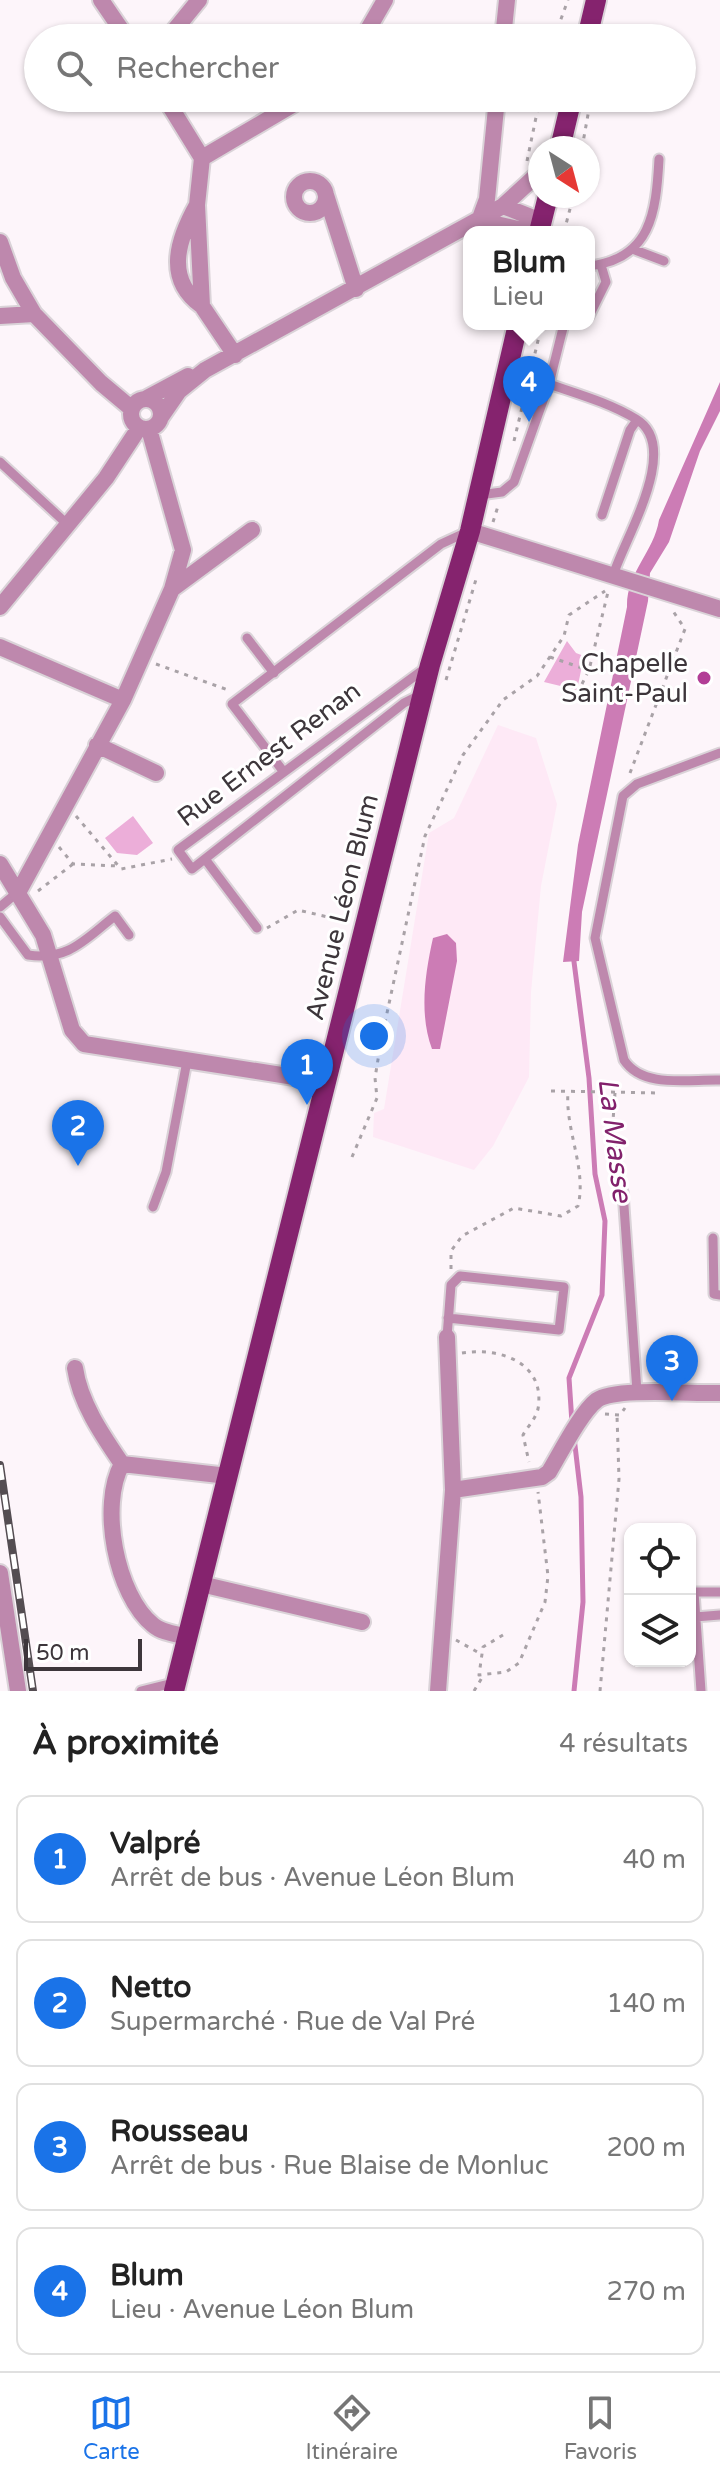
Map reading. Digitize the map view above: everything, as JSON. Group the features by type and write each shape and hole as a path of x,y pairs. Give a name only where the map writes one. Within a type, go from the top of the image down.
{"main road":[{"path":"590,24 596,0"},
{"path":"563,136 569,112"},
{"name":"Avenue Léon Blum","path":"176,1686 426,692 430,665 470,531 517,330"}],"street":[{"path":"101,0 117,24"},
{"path":"179,24 199,0"},
{"path":"371,24 385,0"},
{"path":"504,24 507,0"},
{"path":"174,112 202,158 197,205 202,306"},
{"path":"202,158 280,112"},
{"path":"485,224 496,112"},
{"path":"485,224 528,183"},
{"path":"325,192 356,289"},
{"path":"197,205 186,225 175,264 177,275 235,355"},
{"path":"503,206 539,226"},
{"path":"150,424 133,422 138,404 463,235"},
{"path":"0,242 13,278 34,314 101,383 138,404 157,404 150,424 183,550 172,589 143,659 22,886"},
{"path":"0,316 34,314"},
{"path":"0,607 150,424 179,391 205,370"},
{"path":"172,589 252,530"},
{"path":"470,531 720,609"},
{"path":"183,550 212,559"},
{"path":"0,647 123,700"},
{"path":"97,745 156,773"},
{"path":"0,864 22,886 43,935 78,1040 84,1044 326,1082"},
{"path":"438,1691 453,1490 447,1337"},
{"path":"75,1368 78,1384 102,1434 122,1464 228,1476"},
{"path":"453,1490 536,1479 549,1472 592,1406 604,1396 637,1392 720,1393"},
{"path":"122,1464 112,1489 114,1536 121,1573 133,1602 154,1626 188,1637"},
{"path":"0,1573 18,1691"},
{"path":"201,1584 362,1622"}],"lane":[{"path":"595,266 617,262 635,250 652,209 659,159"},
{"path":"635,250 664,261"},
{"path":"595,304 606,282 601,265"},
{"path":"479,495 502,492 514,482 549,384 562,330"},
{"path":"549,384 637,420 652,441 654,466 620,576"},
{"path":"602,515 630,430 637,420"},
{"path":"0,462 67,524"},
{"path":"283,771 232,704 441,544 470,531"},
{"path":"247,638 274,673"},
{"name":"Rue Ernest Renan","path":"426,692 404,703 192,869 178,850 430,665"},
{"path":"720,753 628,790 623,796 595,938 624,1060 637,1075 649,1079 720,1080"},
{"path":"205,859 257,928"},
{"path":"0,907 22,886"},
{"path":"0,917 28,955 51,958 66,953 115,916 129,935"},
{"path":"153,1207 166,1172 187,1061"},
{"path":"623,1192 637,1392"},
{"path":"713,1238 714,1294 720,1295"},
{"path":"447,1337 448,1318 451,1285 462,1276 564,1287 559,1330 448,1318"},
{"path":"694,1595 694,1592 720,1592"},
{"path":"696,1617 720,1615"},
{"path":"696,1629 701,1691"},
{"path":"141,1691 176,1686"}],"path":[{"path":"559,24 568,0"},
{"path":"584,136 588,112"},
{"path":"352,1157 377,1098 375,1078 381,1041 425,836 463,755 503,700 537,676 564,636 569,615 609,588 589,670 582,684"},
{"path":"628,790 627,783 657,696 685,629 669,605 664,590"},
{"path":"550,657 589,670"},
{"path":"143,659 243,696"},
{"path":"65,803 121,869 183,857"},
{"path":"49,834 73,864"},
{"path":"22,886 38,891 73,864 118,866"},
{"path":"257,928 265,929 298,910 365,926"},
{"path":"551,1091 613,1093 613,1121 623,1192"},
{"path":"451,1285 451,1251 462,1236 514,1208 561,1216 578,1206 581,1193 567,1112 568,1092"},
{"path":"446,1355 474,1351 509,1354 526,1367 537,1384 538,1407 523,1435 536,1479 548,1576 545,1602 519,1663 506,1672 483,1676 474,1691"},
{"path":"600,1691 619,1479 617,1415"},
{"path":"483,1676 478,1666 483,1647 503,1635"},
{"path":"440,1636 449,1637 481,1654"}],"shaded area":[{"path":"720,382 720,411 700,451 669,542 650,573 648,601 582,912 579,961 563,962 578,845 628,595"},
{"path":"567,641 576,653 584,656 577,690 544,682"},
{"path":"498,725 536,738 557,804 541,886 531,992 529,1077 493,1146 474,1170 373,1137 374,1113 384,1109 429,833 454,818"},
{"path":"133,816 153,843 137,855 117,853 105,838"},
{"path":"447,934 456,943 457,961 440,1049 432,1049 424,1008 426,980 433,938"}],"waterway":[{"name":"La Masse","path":"572,1423 569,1378 602,1295 605,1221 595,1174 589,1078 573,954"},
{"name":"La Masse","path":"574,1437 581,1497 583,1602 574,1691"}],"railway":[{"path":"0,1465 33,1691"}],"place":[{"name":"Blum","path":"529,422"},
{"name":"Chapelle Saint-Paul","path":"704,678"},
{"name":"Valpré","path":"307,1105"},
{"name":"Netto","path":"78,1166"},
{"name":"Rousseau","path":"672,1401"}]}
